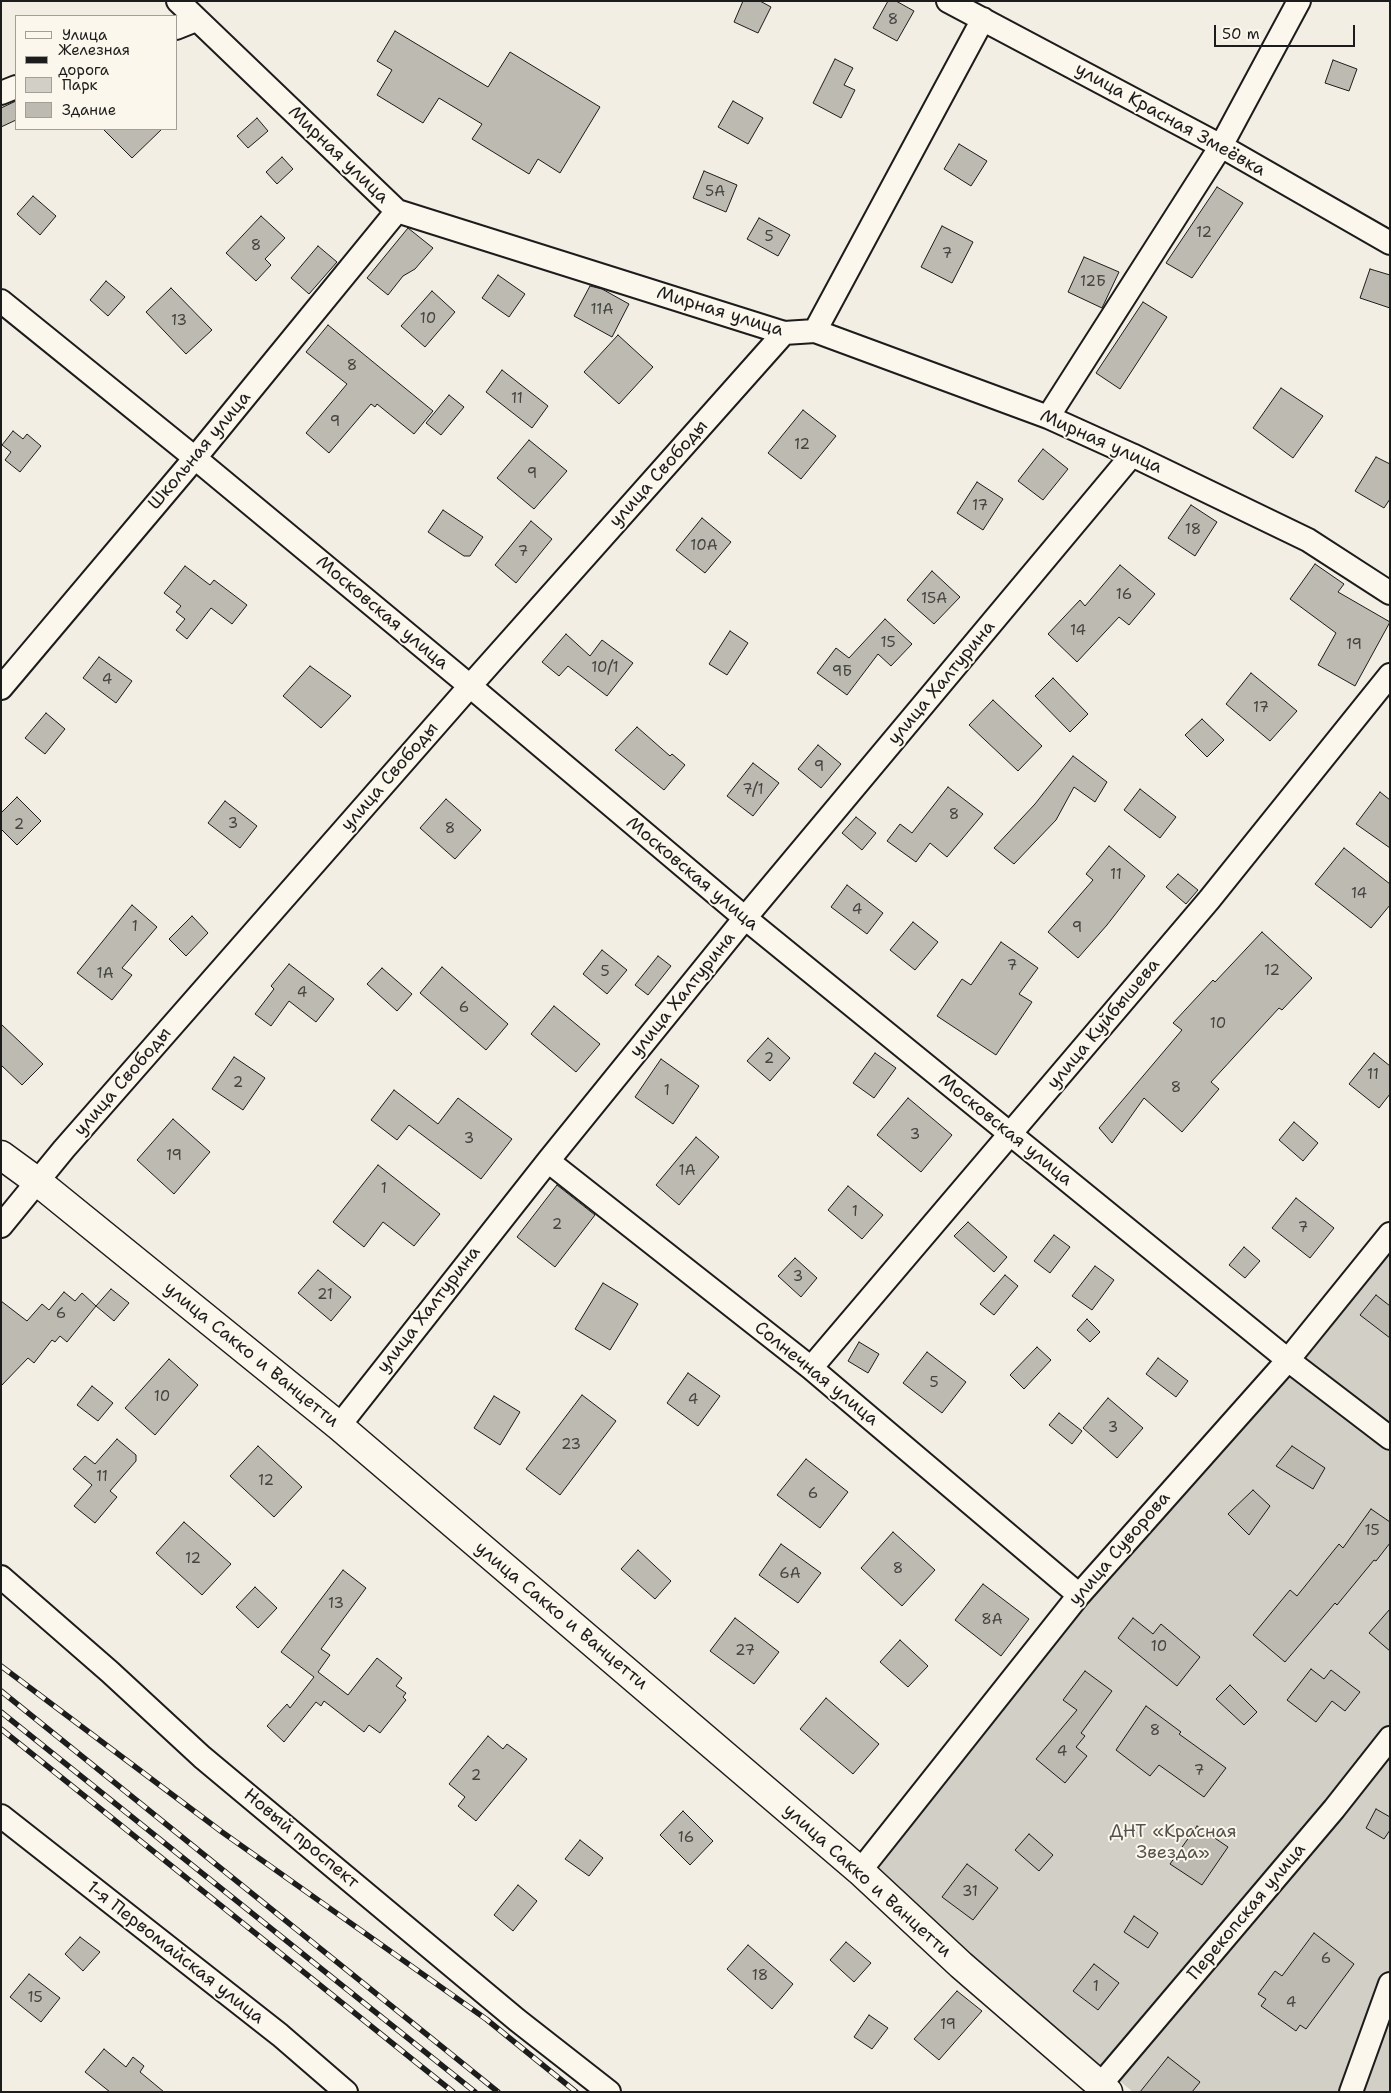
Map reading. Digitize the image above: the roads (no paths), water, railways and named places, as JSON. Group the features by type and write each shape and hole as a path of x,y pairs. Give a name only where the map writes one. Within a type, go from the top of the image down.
{"main road":[{"name":"улица Сакко и Ванцетти","path":"1,1155 38,1182 339,1426 860,1871 961,1965 1104,2088"}],"street":[{"name":"Мирная улица","path":"178,1 186,24 397,211 784,333 815,332 1048,417 1132,455 1308,540 1390,593"},
{"path":"1048,417 1221,146 1299,1"},
{"name":"улица Красная Змеёвка","path":"950,2 1221,146 1390,243"},
{"path":"815,332 983,19"},
{"path":"1,93 15,87"},
{"name":"Школьная улица","path":"1,688 195,458 397,211"},
{"name":"Московская улица","path":"1,301 195,458 470,686 745,918 1288,1360 1390,1438"},
{"name":"улица Свободы","path":"1,1226 470,686 784,333"},
{"name":"улица Халтурина","path":"339,1426 548,1161 745,918 1132,455"},
{"name":"улица Куйбышева","path":"811,1368 1209,900 1390,675"},
{"name":"Солнечная улица","path":"548,1161 811,1368 1079,1595"},
{"name":"улица Суворова","path":"860,1871 1079,1595 1288,1360 1390,1234"},
{"name":"Новый проспект","path":"1,1577 110,1672 202,1757 518,2020 609,2092"},
{"name":"Перекопская улица","path":"1104,2088 1334,1809 1390,1738"},
{"name":"1-я Первомайская улица","path":"1,1816 280,2035 346,2092"},
{"path":"1351,2092 1390,1984"}],"railway":[{"path":"1,1666 222,1832 486,2019 576,2092"},
{"path":"1,1691 498,2092"},
{"path":"1,1712 475,2092"},
{"path":"1,1729 453,2092"}],"park label":[{"name":"ДНТ «Красная Звезда»","path":"1173,1842"}]}
